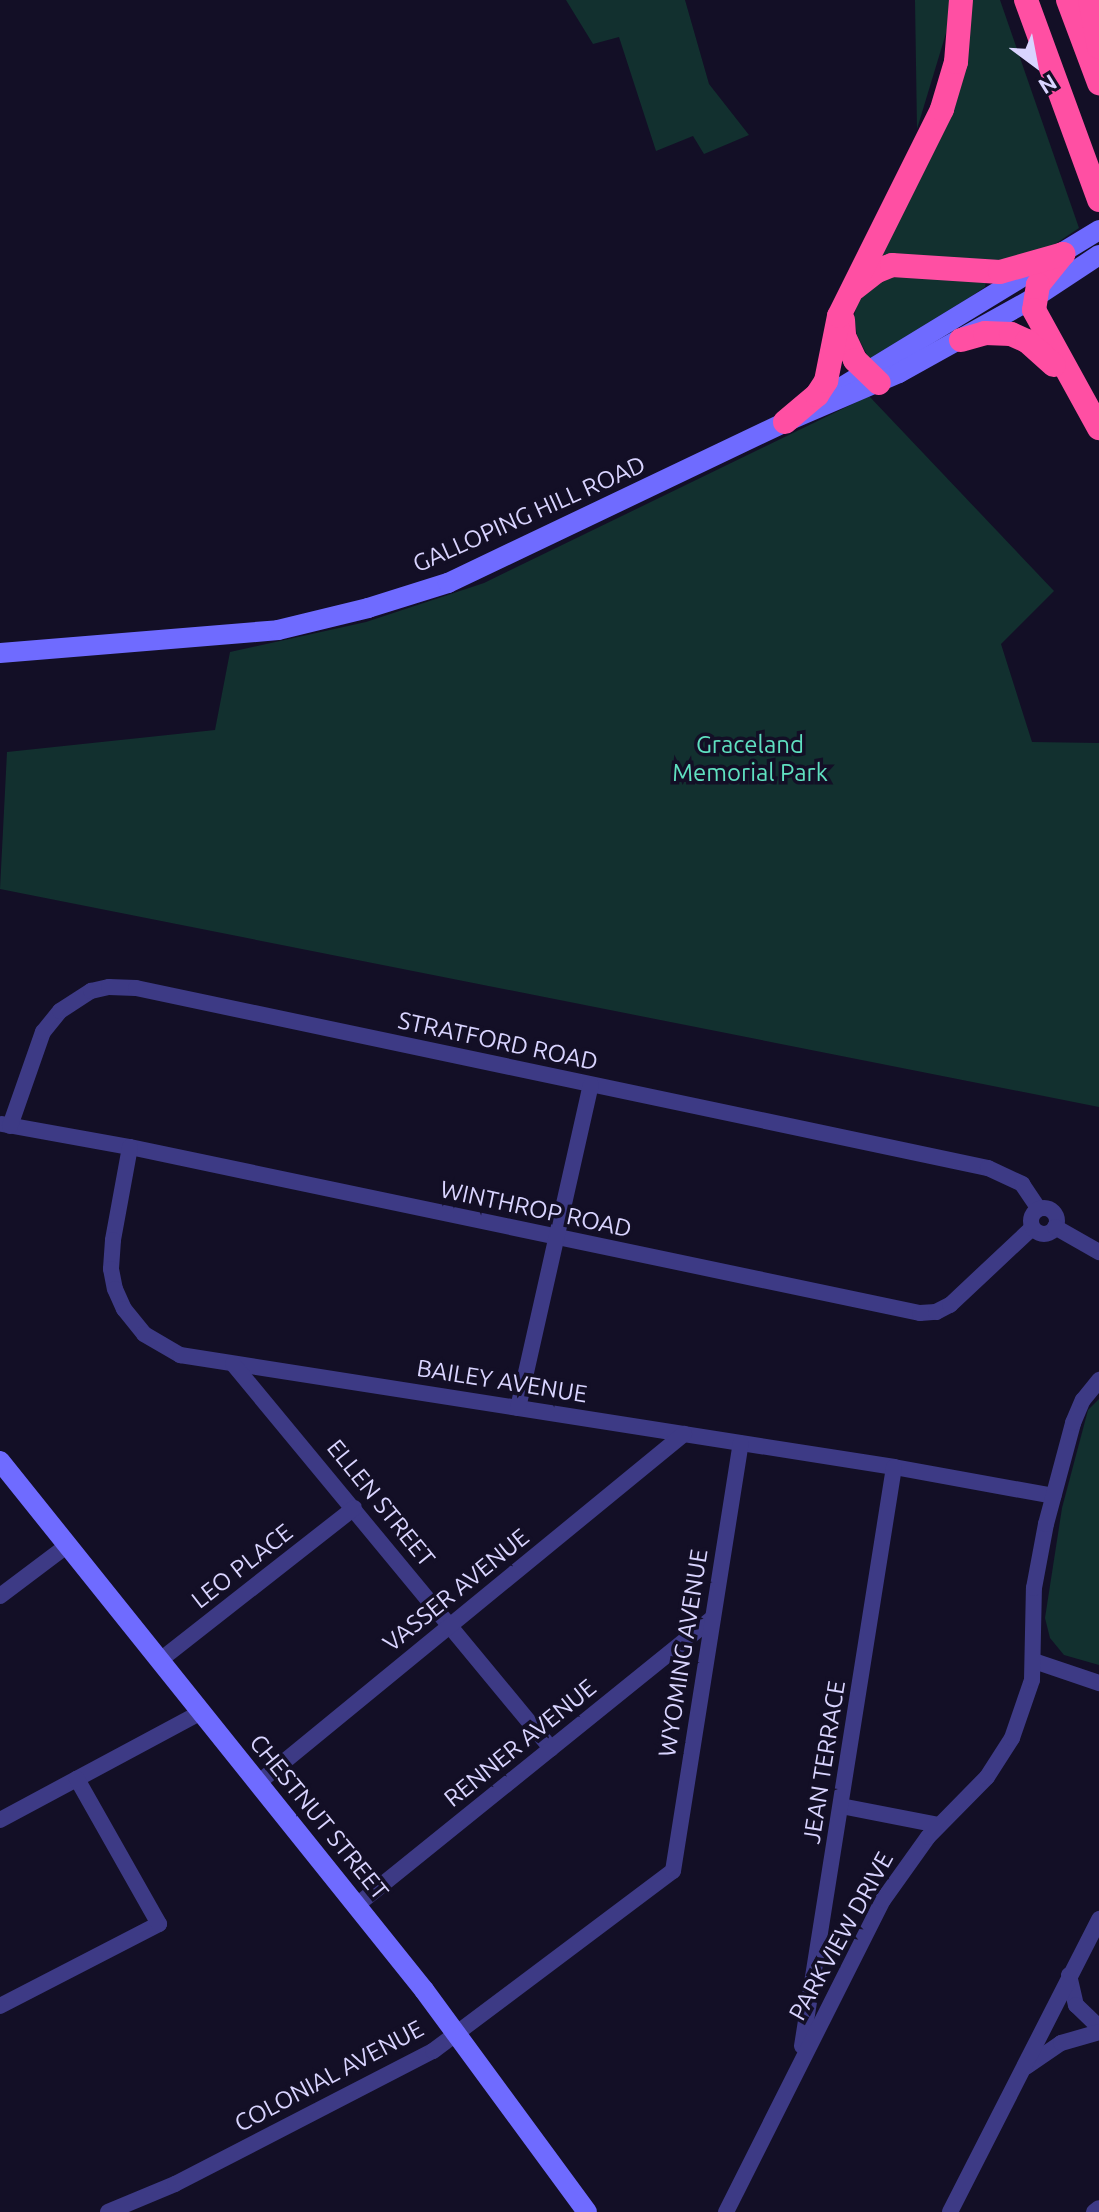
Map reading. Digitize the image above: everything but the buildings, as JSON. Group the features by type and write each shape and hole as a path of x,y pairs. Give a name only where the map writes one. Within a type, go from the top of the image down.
{"highway":[{"path":"785,422 817,395 826,381 847,299 942,109 956,62 961,0"},
{"path":"1026,0 1099,200"},
{"path":"1068,0 1099,83"},
{"path":"1090,0 1099,47"},
{"path":"872,378 844,336 847,299 877,271 892,265 1000,272 1066,265"},
{"path":"1066,265 1038,285 1034,298 1038,322 1099,428"},
{"path":"961,340 994,332 1019,337 1048,359 1079,397"}],"main road":[{"name":"GALLOPING HILL ROAD","path":"1066,265 1099,230"},
{"name":"GALLOPING HILL ROAD","path":"872,378 1034,268 1066,265 1099,255"},
{"name":"GALLOPING HILL ROAD","path":"0,653 278,630 368,608 448,583 515,554 872,378 961,340 1034,298"},
{"name":"CHESTNUT STREET","path":"0,1461 357,1905 587,2212"}],"street":[{"name":"STRATFORD ROAD","path":"5,1125 48,1025 74,1000 91,991 118,986 988,1168 1022,1184 1039,1209"},
{"path":"518,1408 591,1085"},
{"name":"WINTHROP ROAD","path":"5,1125 130,1147 929,1313 950,1305 1032,1228"},
{"name":"BAILEY AVENUE","path":"130,1147 111,1258 119,1299 136,1326 161,1346 190,1358 894,1467 1053,1496"},
{"path":"1039,1209 1054,1214 1055,1227 1044,1234 1032,1228 1031,1218 1039,1209"},
{"path":"1055,1227 1099,1252"},
{"name":"ELLEN STREET","path":"233,1364 551,1748"},
{"name":"PARKVIEW DRIVE","path":"726,2212 883,1900 909,1861 939,1825 979,1786 1007,1748 1026,1703 1034,1661 1034,1588 1053,1496 1078,1410 1099,1380"},
{"name":"VASSER AVENUE","path":"258,1783 684,1434"},
{"name":"WYOMING AVENUE","path":"673,1871 741,1443"},
{"name":"JEAN TERRACE","path":"799,2064 894,1467"},
{"name":"LEO PLACE","path":"159,1661 354,1508"},
{"path":"0,1596 68,1545"},
{"name":"RENNER AVENUE","path":"357,1905 713,1618"},
{"path":"1034,1661 1099,1683"},
{"path":"0,1820 201,1712"},
{"path":"0,2006 159,1924 77,1779"},
{"path":"841,1806 939,1825"},
{"name":"COLONIAL AVENUE","path":"108,2212 217,2163 424,2056 673,1871"},
{"path":"950,2212 1015,2078 1099,1919"},
{"path":"1015,2078 1051,2048 1099,2030 1076,2005 1069,1975"},
{"path":"1094,2212 1099,2208"}],"green space":[{"path":"566,0 685,0 709,84 749,135 704,154 693,136 656,151 619,37 593,44"},
{"path":"915,0 949,0 950,20 917,129"},
{"path":"970,0 1000,0 1079,228 1036,257 1006,265 884,260 880,255"},
{"path":"880,275 986,280 985,287 869,359 857,335 854,316 859,297"},
{"name":"Graceland Memorial Park","path":"869,396 1054,591 1001,644 1032,742 1099,743 1099,1107 0,889 7,752 215,730 230,652 366,622 484,583"},
{"path":"1099,1399 1099,1665 1064,1655 1050,1638 1045,1618 1062,1508 1088,1410"}]}
